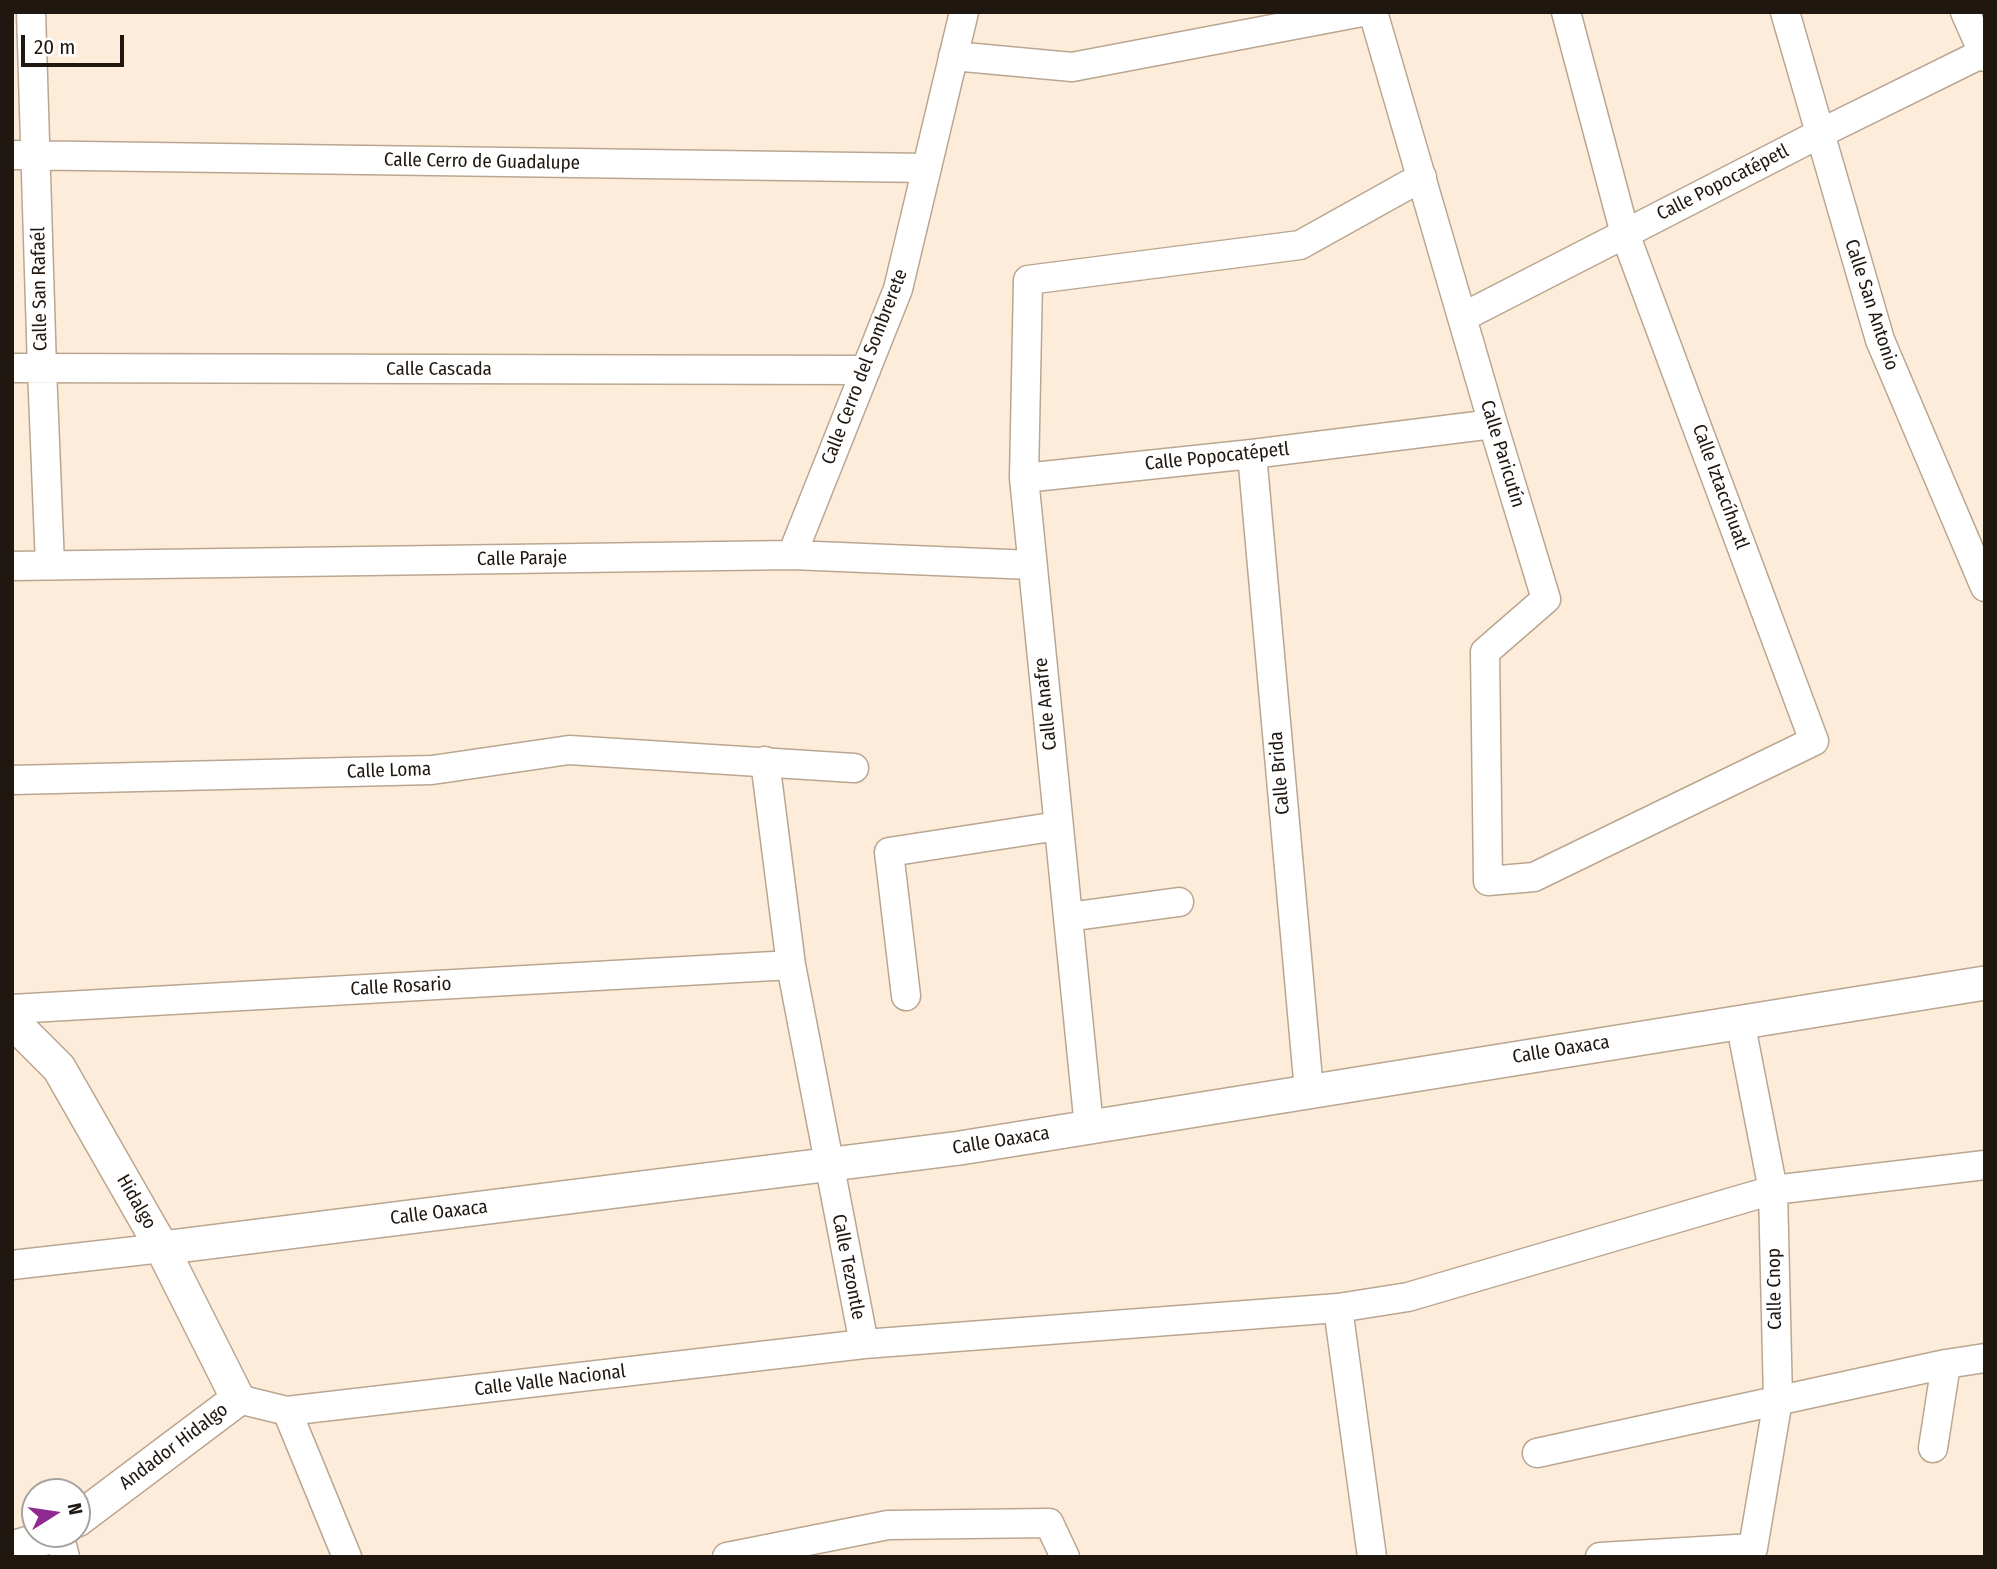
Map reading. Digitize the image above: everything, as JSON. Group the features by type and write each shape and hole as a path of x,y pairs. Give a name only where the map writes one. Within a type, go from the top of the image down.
{"street":[{"name":"Calle San Rafaél","path":"31,12 24,156 42,369 50,565"},
{"name":"Calle Cerro del Sombrerete","path":"792,555 898,289 964,12"},
{"path":"953,56 1072,67 1362,12"},
{"name":"Calle Paricutín","path":"1373,12 1546,599 1485,652 1488,881"},
{"name":"Calle Iztaccíhuatl","path":"1488,881 1534,877 1814,741 1625,234 1566,12"},
{"name":"Calle San Antonio","path":"1785,12 1880,340 1985,587"},
{"path":"1965,12 1984,54"},
{"name":"Calle Popocatépetl","path":"1463,317 1819,134 1984,54"},
{"name":"Calle Cerro de Guadalupe","path":"24,156 927,168"},
{"name":"Calle Anafre","path":"1088,1128 1024,478 1028,279 1300,245 1422,177"},
{"name":"Calle Cascada","path":"12,368 866,370"},
{"name":"Calle Popocatépetl","path":"1024,478 1252,454 1493,424"},
{"name":"Calle Brida","path":"1252,454 1309,1091"},
{"name":"Calle Paraje","path":"12,566 792,555 1032,565"},
{"name":"Calle Loma","path":"12,780 432,770 569,750 854,768"},
{"name":"Calle Tezontle","path":"765,761 791,965 864,1344 1338,1308 1408,1297 1773,1190 1985,1165"},
{"path":"906,996 889,852 1058,826"},
{"path":"1068,917 1179,902"},
{"name":"Calle Rosario","path":"12,1009 791,965"},
{"name":"Calle Oaxaca","path":"12,1265 960,1148 1985,983"},
{"name":"Hidalgo","path":"12,1021 59,1068 162,1248 238,1399"},
{"name":"Calle Cnop","path":"1740,1021 1773,1190 1778,1400 1752,1553"},
{"path":"1338,1308 1373,1557"},
{"name":"Calle Valle Nacional","path":"238,1399 286,1411 864,1344"},
{"path":"1537,1453 1946,1364 1985,1358"},
{"path":"1933,1448 1946,1364"},
{"name":"Andador Hidalgo","path":"91,1509 238,1399"},
{"path":"286,1411 347,1557"},
{"path":"727,1557 888,1525 1049,1523 1065,1557"},
{"path":"1600,1557 1752,1553"}]}
